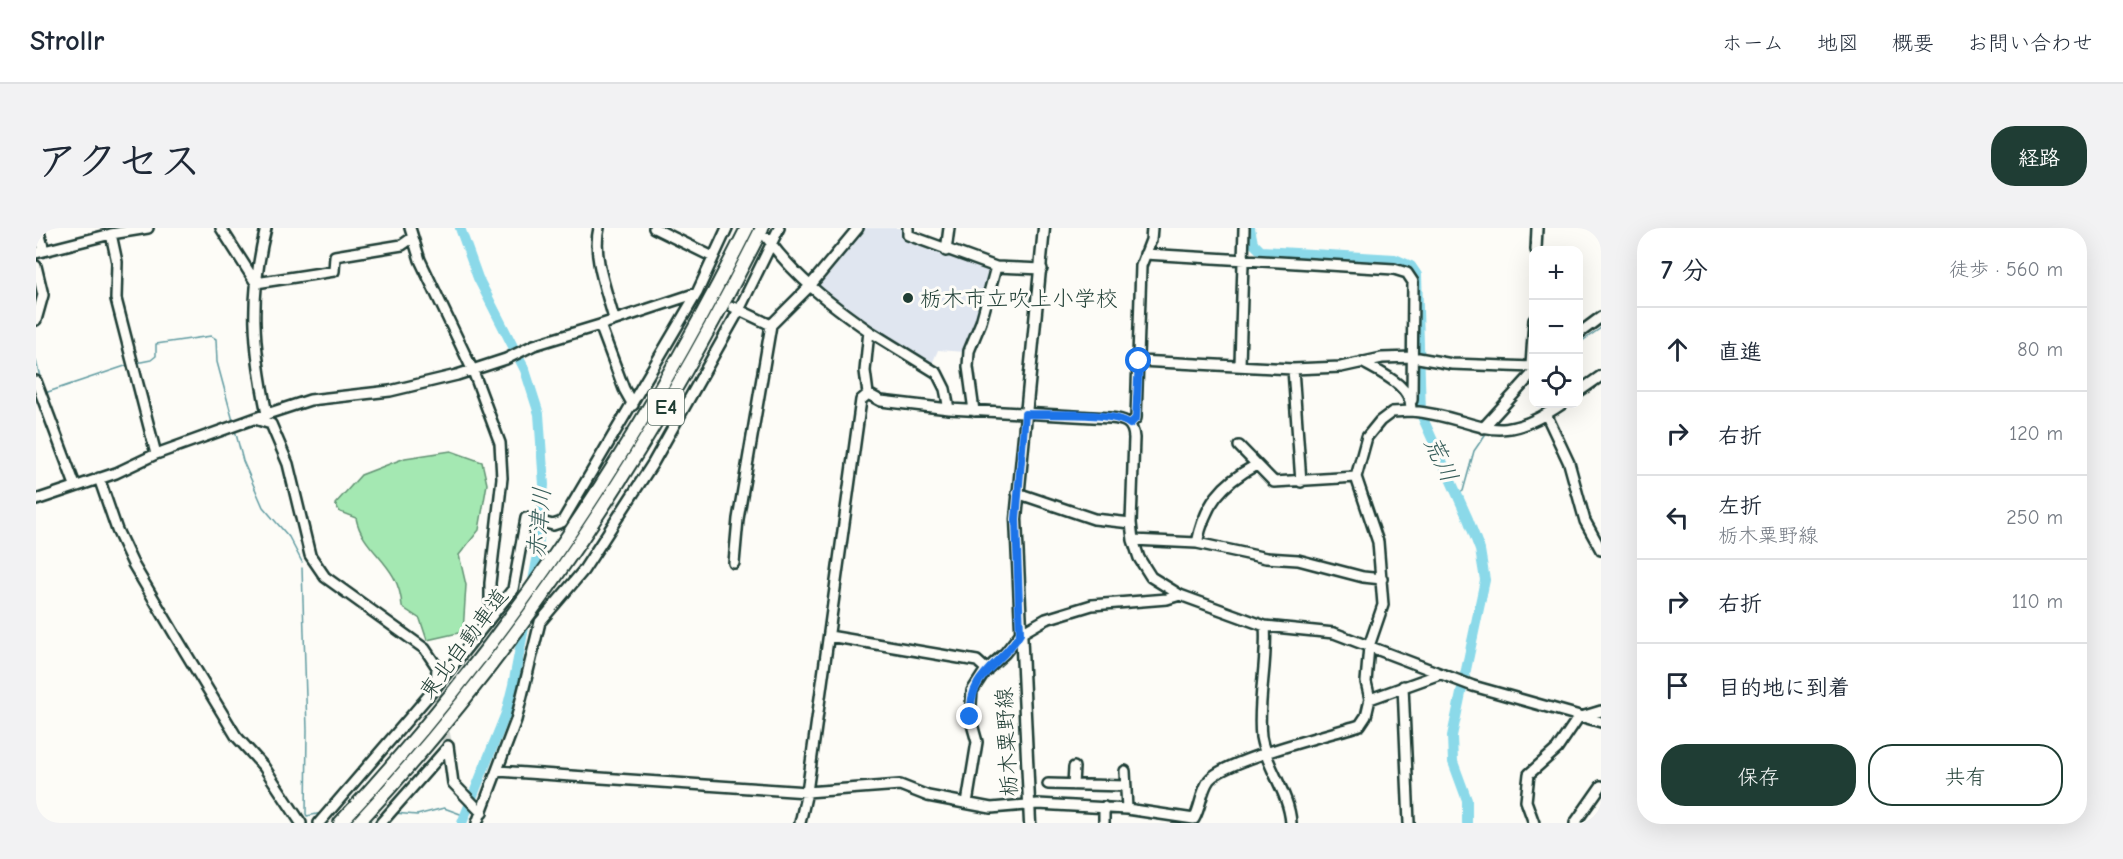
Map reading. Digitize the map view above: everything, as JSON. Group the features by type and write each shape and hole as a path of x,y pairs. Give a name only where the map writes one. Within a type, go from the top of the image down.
{"highway":[{"name":"東北自動車道","path":"340,823 404,752 496,638 562,545 650,409 747,228"},
{"name":"東北自動車道","path":"358,823 413,762 490,667 556,577 607,503 662,415 767,237"}],"main road":[{"name":"栃木粟野線","path":"1030,823 1016,540 1017,493 1042,269 1044,228"}],"street":[{"path":"38,228 40,252 111,234 148,228"},
{"path":"221,228 256,283"},
{"path":"266,228 256,283 253,336 267,414"},
{"path":"600,228 597,236 602,273 614,319"},
{"path":"654,228 712,257"},
{"path":"319,823 436,690 513,589 526,518 553,525 562,522 697,293 727,228"},
{"path":"477,823 524,690 540,622 583,571 653,463 736,309 767,237 779,228"},
{"path":"734,563 738,519 771,326 809,287 858,228"},
{"path":"908,228 908,235 946,251 996,267 1042,269"},
{"path":"946,251 949,228"},
{"path":"1130,424 1136,418 1141,266 1151,240 1152,228"},
{"path":"1240,365 1244,228"},
{"path":"1536,246 1537,228"},
{"path":"256,283 334,271 335,256 402,245 411,233"},
{"path":"411,233 420,261 473,371 494,426 502,459 497,534 490,583 490,600 494,614"},
{"path":"111,234 117,262 116,299 156,454"},
{"path":"767,237 809,287 869,331 937,373 945,389 950,410"},
{"path":"1146,254 1394,269 1407,273 1413,282 1411,406"},
{"path":"36,266 43,295 36,320"},
{"path":"974,411 968,367 969,351 981,322 996,267"},
{"path":"36,500 254,418 310,400 390,391 473,371 510,358 532,346 697,293"},
{"path":"736,309 771,326"},
{"path":"1583,330 1601,316"},
{"path":"600,325 624,389 633,405"},
{"path":"868,394 865,371 869,331"},
{"path":"1139,361 1293,369 1341,367 1382,358 1413,357 1452,364 1529,368"},
{"path":"1362,362 1406,391 1411,406"},
{"path":"1293,369 1301,482"},
{"path":"1483,428 1529,373"},
{"path":"1583,389 1601,376"},
{"path":"36,381 75,485"},
{"path":"868,394 881,401 950,410 1124,419 1130,424 1134,438 1132,540 1139,558 1151,576 1180,595 1265,626 1334,633 1473,686 1578,718 1601,722"},
{"path":"800,823 807,792 861,400 868,394"},
{"path":"497,771 807,792 900,785 928,796 991,808 1104,807 1194,819 1209,780 1266,753 1360,725 1366,716 1370,699 1366,682 1369,646 1383,605 1382,579 1378,542 1356,477 1367,437 1380,421 1392,412 1411,406 1483,428 1503,430 1527,425 1556,408"},
{"path":"1546,414 1569,463 1585,521 1601,550"},
{"path":"254,418 271,424 288,464 314,564 325,577 425,649 437,668 436,690"},
{"path":"1239,446 1274,482 1356,477"},
{"path":"1197,543 1202,519 1215,497 1235,477 1256,465"},
{"path":"99,478 117,530 133,564 236,736 264,767 301,823"},
{"path":"1017,493 1094,519 1131,523"},
{"path":"1132,540 1197,543 1266,558 1298,560 1363,577 1382,579"},
{"path":"967,803 977,742 970,717 971,697 977,681 1020,634 1046,619 1083,607 1167,599 1180,595"},
{"path":"1265,626 1260,721 1266,753 1290,807 1291,823"},
{"path":"829,636 977,661 987,670"},
{"path":"1370,699 1440,674"},
{"path":"1403,686 1409,823"},
{"path":"1534,823 1526,801 1529,774 1557,749 1578,718 1601,711"},
{"path":"381,823 448,744 453,783 482,813"},
{"path":"1073,785 1074,767"},
{"path":"1125,771 1127,809"},
{"path":"1048,784 1126,786"},
{"path":"1575,823 1601,786"},
{"path":"1104,807 1104,823"}],"shaded area":[{"name":"栃木市立吹上小学校","path":"864,228 904,228 906,237 994,269 965,352 938,350 932,364 845,309 815,287"}],"green space":[{"path":"451,451 482,462 487,484 479,530 459,555 466,585 463,632 427,640 420,619 402,607 395,579 366,540 356,518 340,512 335,504 361,475 405,458"}],"waterway":[{"name":"赤津川","path":"460,228 478,278 525,370 539,414 544,485 537,560 513,685 506,713 462,823"},
{"name":"荒川","path":"1250,228 1253,243 1261,251 1395,259 1411,266 1417,275 1421,414 1480,550 1485,580 1452,736 1453,762 1467,800 1467,823"},
{"path":"1583,341 1601,328"},
{"path":"136,363 151,360 156,356 156,344 211,336 216,339 217,362 233,421"},
{"path":"36,361 41,381"},
{"path":"45,393 128,365"},
{"path":"1494,424 1529,386"},
{"path":"235,430 243,461 263,507 289,537 302,562"},
{"path":"1457,495 1463,491 1474,451 1487,432"},
{"path":"302,568 307,730 306,814 307,816 322,813"},
{"path":"394,813 417,815 444,808 463,815"}],"tunnel":[{"path":"586,484 623,509"},
{"path":"437,693 447,741"}],"place":[{"name":"栃木市立吹上小学校","path":"908,298"}],"route":[{"path":"970,717 972,691 977,681 1020,634 1016,571 1016,519 1025,414 1124,419 1130,424 1136,418 1139,361"}]}
